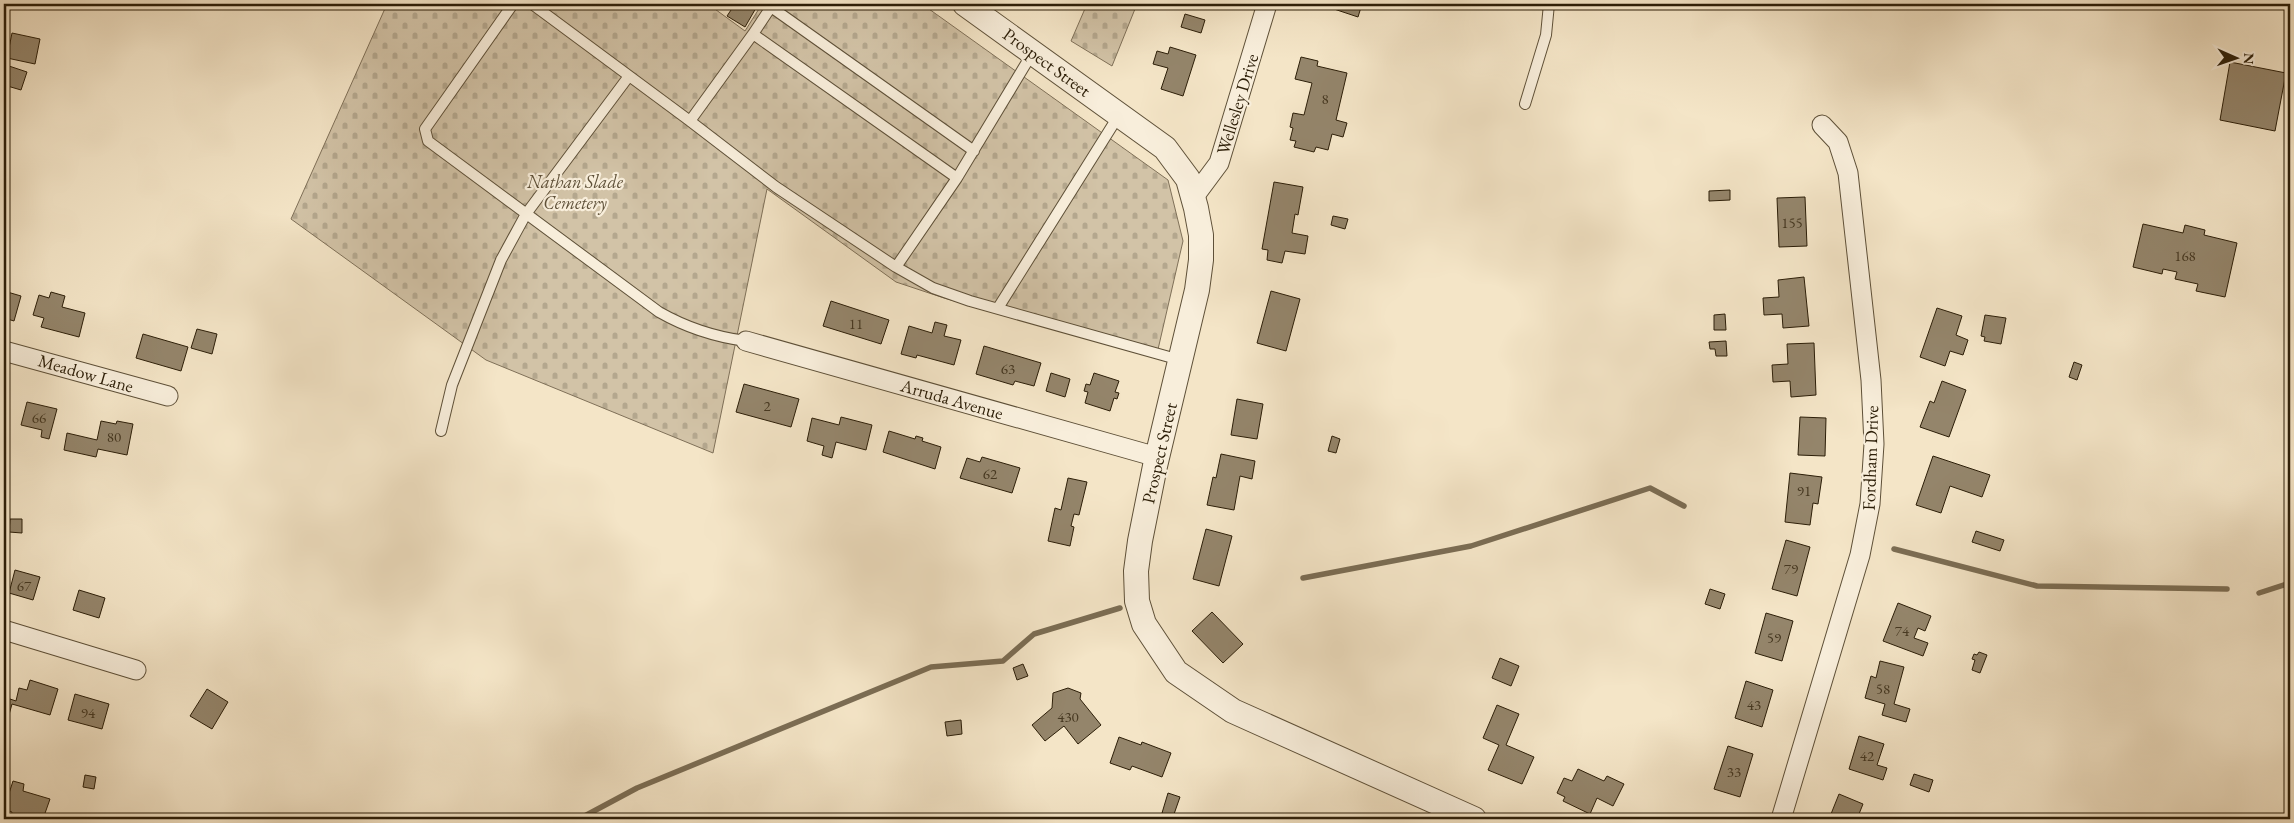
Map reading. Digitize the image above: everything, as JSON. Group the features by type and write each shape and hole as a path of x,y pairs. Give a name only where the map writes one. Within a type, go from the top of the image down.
{"street":[{"name":"Prospect Street","path":"965,4 1165,148 1188,179 1194,198 1201,234 1201,260 1197,290 1157,457 1136,571 1137,601 1144,624 1176,672 1233,711 1474,819"},
{"name":"Wellesley Drive","path":"1194,198 1219,163 1267,4"},
{"name":"Fordham Drive","path":"1781,819 1860,555 1870,504 1873,476 1871,380 1848,173 1838,142 1822,125"},
{"name":"Arruda Avenue","path":"746,341 1157,457"},
{"name":"Meadow Lane","path":"4,351 168,396"},
{"path":"4,630 136,670"}],"lane":[{"path":"513,4 447,95 425,129 428,141 452,161 673,321 718,337 746,341"},
{"path":"532,4 776,187 896,268 933,288 1180,360"},
{"path":"1525,104 1546,35 1549,4"},
{"path":"690,121 772,5 974,151"},
{"path":"753,34 957,178"},
{"path":"896,268 957,178 1034,52"},
{"path":"441,431 452,385 500,260 526,214 629,76"},
{"path":"998,308 1119,114"}],"green space":[{"name":"Nathan Slade Cemetery","path":"387,4 708,4 745,31 762,4 922,4 1168,180 1183,241 1156,358 944,298 896,282 767,189 713,453 486,360 291,219"},
{"path":"1087,4 1137,4 1112,66 1071,41"}],"building":[{"path":"735,4 748,4 756,8 745,27 727,16"},
{"path":"1326,4 1362,4 1358,17 1325,6"},
{"path":"1185,14 1205,20 1201,33 1181,27"},
{"path":"12,33 40,39 35,64 7,58"},
{"path":"1170,47 1196,55 1183,96 1161,89 1168,68 1153,64 1157,51 1168,54"},
{"path":"1301,57 1318,61 1317,66 1347,73 1336,120 1347,123 1343,137 1332,134 1328,150 1316,147 1314,152 1294,147 1296,141 1290,140 1293,128 1290,127 1293,113 1304,115 1312,83 1295,79"},
{"path":"2230,62 2286,73 2275,131 2220,120"},
{"path":"9,66 27,72 21,90 4,85"},
{"path":"1274,182 1303,187 1298,215 1295,214 1292,233 1308,236 1305,254 1285,251 1282,263 1267,260 1268,250 1262,249"},
{"path":"1730,190 1730,200 1709,201 1709,191"},
{"path":"1805,197 1807,246 1779,247 1777,198"},
{"path":"1333,216 1348,219 1345,229 1331,225"},
{"path":"2143,224 2183,233 2185,225 2205,230 2204,235 2237,243 2225,297 2196,291 2198,284 2175,279 2177,272 2163,269 2162,274 2133,267"},
{"path":"1804,277 1809,326 1783,328 1782,314 1764,315 1763,298 1779,297 1778,280"},
{"path":"4,291 21,296 14,321 4,318"},
{"path":"1271,291 1300,299 1286,351 1257,343"},
{"path":"51,292 65,296 62,307 85,313 79,337 41,327 44,318 33,315 39,295 49,298"},
{"path":"831,301 889,320 881,344 823,326"},
{"path":"1937,308 1962,316 1956,335 1968,340 1963,355 1950,351 1945,366 1920,357"},
{"path":"1725,314 1726,330 1714,330 1714,315"},
{"path":"1985,315 2006,318 2001,344 1984,341 1985,337 1981,336"},
{"path":"935,322 947,325 944,336 961,340 954,365 917,355 916,358 901,354 909,326 932,333"},
{"path":"197,329 217,334 212,354 191,348"},
{"path":"143,334 188,347 181,371 136,358"},
{"path":"1726,341 1727,356 1716,356 1715,349 1710,349 1709,342"},
{"path":"1814,343 1816,395 1791,397 1790,381 1773,382 1772,365 1788,364 1787,344"},
{"path":"984,346 1041,363 1034,386 1015,381 1013,385 976,374"},
{"path":"2074,362 2082,365 2077,380 2069,377"},
{"path":"1051,373 1070,379 1065,397 1046,391"},
{"path":"1094,373 1119,381 1115,392 1119,393 1117,399 1114,398 1110,411 1085,403 1088,392 1084,391 1086,384 1090,385"},
{"path":"1942,381 1966,390 1949,437 1920,427 1930,401 1934,403"},
{"path":"744,384 799,399 791,427 736,412"},
{"path":"1237,399 1263,404 1257,439 1231,435"},
{"path":"27,402 57,409 49,439 41,437 42,430 21,425"},
{"path":"841,417 872,425 866,450 836,442 832,458 822,455 824,446 807,441 812,418 839,425"},
{"path":"1800,417 1826,418 1825,456 1798,455"},
{"path":"101,421 116,424 117,421 133,424 127,455 98,449 96,457 64,450 67,433 97,440"},
{"path":"889,431 915,439 916,436 923,438 922,441 941,447 935,469 883,452"},
{"path":"1332,436 1340,439 1336,453 1328,451"},
{"path":"1221,454 1255,461 1252,479 1240,476 1234,510 1207,505 1213,477 1216,478"},
{"path":"1933,456 1990,475 1982,497 1950,486 1941,513 1916,505"},
{"path":"982,457 1020,468 1012,493 960,478 967,458 980,462"},
{"path":"1790,473 1822,477 1818,504 1813,503 1810,525 1785,522"},
{"path":"1068,478 1087,482 1079,515 1074,514 1071,526 1074,527 1070,546 1048,541 1055,508 1061,510"},
{"path":"10,519 22,519 22,533 9,532"},
{"path":"1206,529 1232,536 1219,586 1193,579"},
{"path":"1976,531 2004,540 2000,551 1972,542"},
{"path":"1786,540 1810,547 1797,596 1772,589"},
{"path":"15,570 40,577 33,600 9,593"},
{"path":"1710,589 1725,594 1720,609 1705,604"},
{"path":"79,590 105,598 99,618 73,610"},
{"path":"1898,603 1931,616 1925,631 1918,628 1914,638 1928,643 1923,656 1883,641"},
{"path":"1212,612 1243,644 1223,663 1192,631"},
{"path":"1766,613 1793,621 1782,661 1755,653"},
{"path":"1979,652 1987,655 1980,673 1972,670 1975,660 1972,659 1974,654 1977,655"},
{"path":"1500,658 1519,666 1511,686 1492,678"},
{"path":"1880,661 1904,667 1894,704 1910,709 1906,722 1882,715 1885,704 1865,698 1871,676 1876,678"},
{"path":"1023,664 1028,676 1017,680 1013,668"},
{"path":"30,680 58,689 50,715 12,704 7,722 4,721 4,697 16,701 19,688 27,690"},
{"path":"1746,681 1773,690 1762,727 1735,718"},
{"path":"1068,688 1081,693 1080,699 1101,725 1078,744 1064,726 1045,741 1032,725 1052,708 1053,693"},
{"path":"207,689 228,702 212,729 190,716"},
{"path":"75,694 109,704 102,729 68,720"},
{"path":"1497,705 1519,714 1506,745 1534,757 1522,784 1488,770 1499,745 1483,738"},
{"path":"961,720 962,734 947,736 945,722"},
{"path":"1859,736 1884,744 1877,765 1887,768 1883,780 1849,769"},
{"path":"1119,737 1141,745 1142,742 1171,753 1162,777 1132,766 1130,770 1110,763"},
{"path":"1728,746 1753,754 1740,797 1714,789"},
{"path":"1578,769 1604,781 1607,776 1624,784 1613,806 1597,798 1590,814 1563,801 1565,797 1557,793 1564,778 1572,781"},
{"path":"1914,774 1933,780 1929,792 1910,785"},
{"path":"85,775 96,777 94,789 83,787"},
{"path":"13,781 24,784 23,791 50,799 43,819 10,819 12,812 4,809"},
{"path":"1168,793 1180,797 1173,817 1162,813"},
{"path":"1839,794 1863,804 1857,819 1829,819"}],"waterway":[{"path":"1303,578 1471,546 1650,488 1684,506"},
{"path":"1894,549 2037,586 2227,589"},
{"path":"2259,593 2290,583"},
{"path":"579,819 637,788 931,667 1003,661 1034,634 1120,608"}]}
